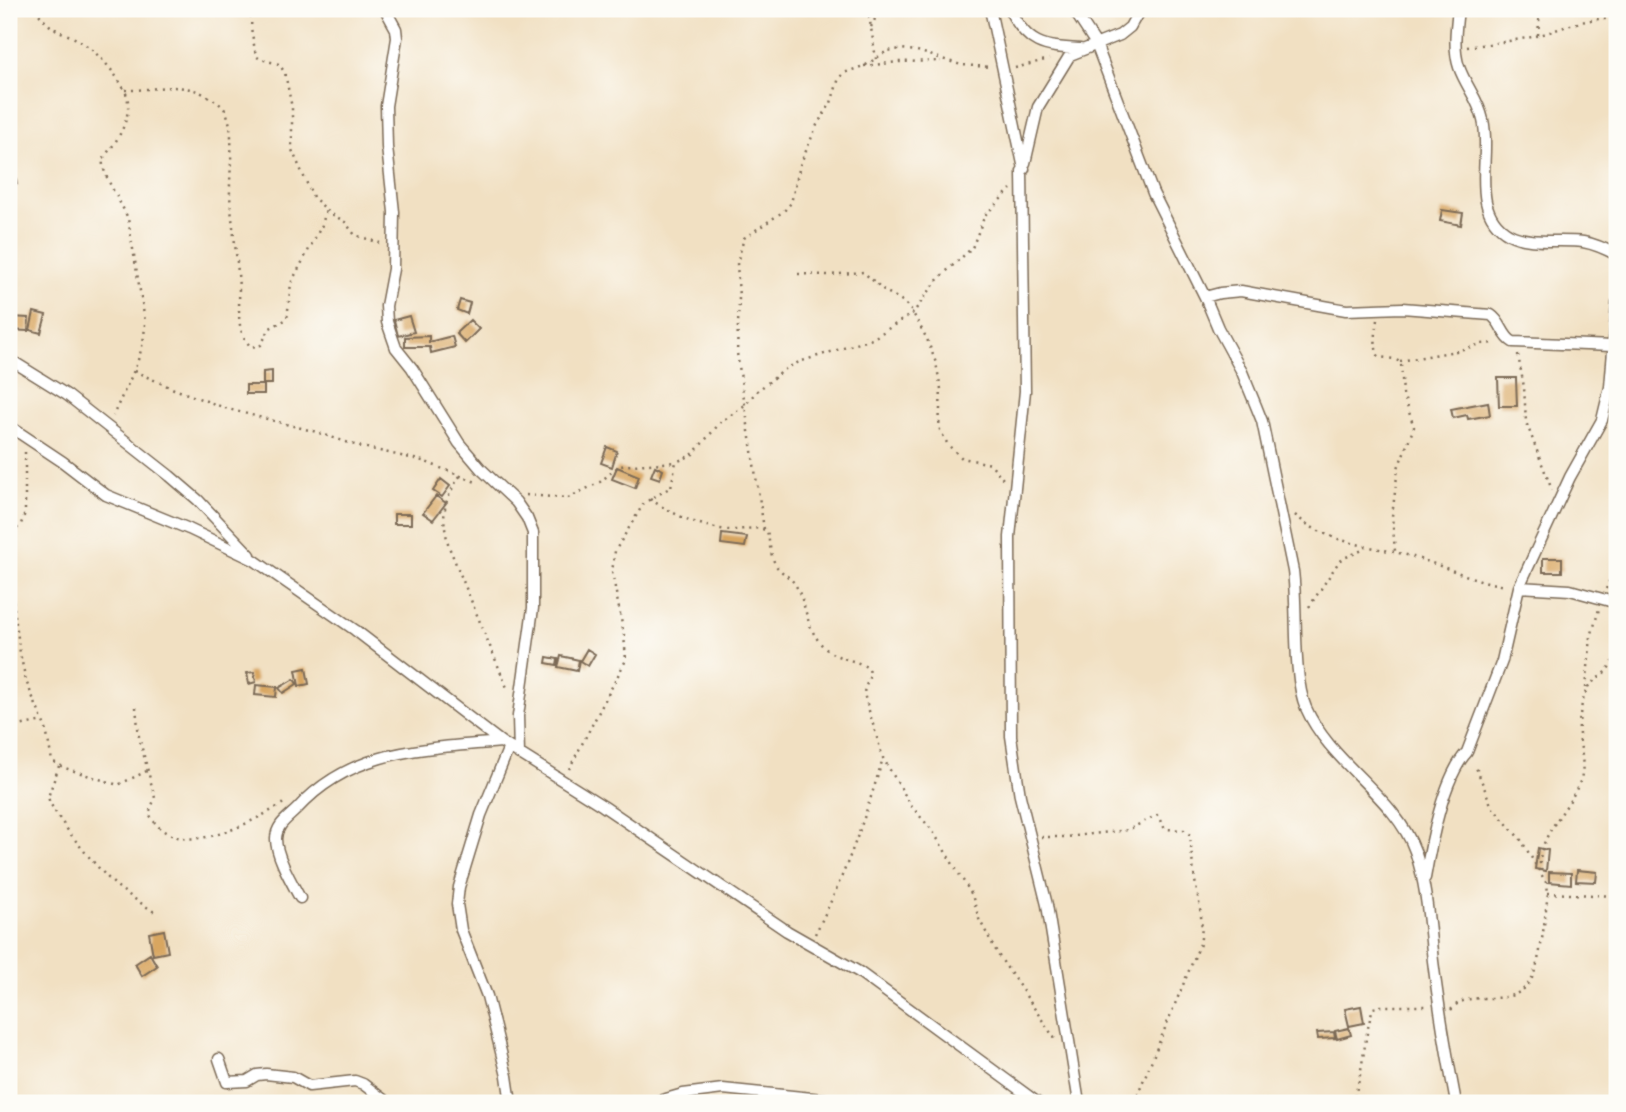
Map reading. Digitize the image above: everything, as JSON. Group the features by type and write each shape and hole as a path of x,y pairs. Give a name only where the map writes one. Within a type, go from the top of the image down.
{"street":[{"path":"385,9 393,21 397,38 386,106 394,212 394,269 386,306 393,342 459,443 481,469 508,494 527,518 533,533 533,608 518,716 519,754"},
{"path":"990,9 1004,68 1023,174 1025,391 1013,489 1010,551 1011,736 1020,796 1047,905 1079,1103"},
{"path":"1009,9 1026,36 1039,44 1075,52 1120,35 1130,27 1139,12 1147,9"},
{"path":"1073,9 1096,44 1141,166 1205,297 1217,328 1242,372 1262,421 1293,571 1300,680 1305,706 1336,754 1393,815 1408,835 1415,851 1424,883 1440,1023 1456,1103"},
{"path":"1458,9 1458,64 1483,120 1483,190 1485,200 1502,229 1519,238 1583,242 1617,255"},
{"path":"1023,174 1038,107 1075,52"},
{"path":"1617,68 1617,202"},
{"path":"1205,297 1241,292 1321,307 1492,315 1500,323 1506,337 1516,342 1612,346"},
{"path":"1424,883 1434,829 1444,797 1462,757 1467,752 1498,672 1519,587 1558,502 1601,425 1615,363 1612,346 1617,303"},
{"path":"9,359 67,395 124,439 198,500 254,560"},
{"path":"9,426 106,495 189,529 254,560 355,630 505,745 787,931 859,972 1038,1103"},
{"path":"1519,587 1570,590 1617,603"},
{"path":"300,898 288,875 276,842 276,834 283,822 313,791 347,770 405,751 505,745"},
{"path":"505,745 459,887 457,904 461,930 487,996 508,1076 511,1103"},
{"path":"219,1059 227,1082 247,1081 261,1074 293,1077 309,1086 355,1081 388,1103"},
{"path":"652,1103 683,1094 723,1089 861,1103"}],"path":[{"path":"35,9 54,28 78,40 100,56 125,90 128,108 121,131 103,162 114,193 128,219 145,321 142,351 108,428"},
{"path":"252,9 251,27 255,54 260,60 279,64 285,73 292,108 292,150 309,190 326,210 345,222 358,237 394,247"},
{"path":"868,9 876,59"},
{"path":"871,27 880,9"},
{"path":"1538,35 1540,9"},
{"path":"1457,48 1538,35 1590,20 1602,18 1617,21"},
{"path":"1071,1057 1052,1036 999,956 979,919 972,895 932,830 912,807 883,758 864,694 870,676 869,669 863,664 843,659 820,643 810,627 796,585 774,562 768,534 764,529 737,353 737,263 746,235 784,211 791,203 800,165 817,125 831,103 839,78 844,73 876,59 887,51 901,49 917,51 961,65 1004,68 1027,66 1075,52"},
{"path":"859,67 910,61 945,61"},
{"path":"125,90 173,87 195,90 220,104 226,111 230,133 230,198 239,290 239,325 251,346 261,345 270,328 287,319 291,283 322,225 326,210"},
{"path":"508,494 568,498 600,482 619,466 676,462 692,455 720,423 787,369 799,362 872,339 914,313 939,278 972,248 985,215 1023,174"},
{"path":"798,274 863,272 885,291 904,302 914,313 936,363 941,389 939,428 948,445 962,458 991,464 1013,489"},
{"path":"1380,308 1376,338 1379,358 1399,361 1482,344 1516,342 1524,387 1526,422 1558,502"},
{"path":"1395,551 1392,516 1398,468 1414,427 1403,394 1399,361"},
{"path":"134,372 228,409 358,446 423,461 484,485"},
{"path":"36,443 27,440 25,513 21,524 11,535 9,570 26,681 43,721 52,761 59,766 118,785 149,769"},
{"path":"563,781 626,660 627,649 612,572 615,551 641,508 650,499 671,487 676,462"},
{"path":"460,477 449,494 443,525 449,547 509,693"},
{"path":"1276,491 1296,516 1330,537 1368,548 1395,551 1492,583 1519,587"},
{"path":"650,499 673,514 716,527 730,530 764,529"},
{"path":"1297,625 1338,563 1343,558 1368,548"},
{"path":"1542,874 1539,863 1543,847 1573,797 1581,778 1584,761 1579,734 1591,637 1617,561"},
{"path":"1586,691 1590,684 1610,668 1617,654"},
{"path":"136,707 139,737 155,798 149,810 151,817 164,832 180,839 238,828 255,821 293,797 313,791"},
{"path":"9,728 43,721"},
{"path":"810,944 837,891 867,813 883,758"},
{"path":"1440,1023 1456,1003 1474,998 1496,999 1529,984 1538,958 1548,893 1542,874 1521,840 1492,807 1473,761"},
{"path":"59,766 48,797 55,813 118,888 156,913"},
{"path":"1030,837 1066,837 1128,830 1157,815 1165,830 1184,830 1190,835 1194,875 1202,912 1200,944 1134,1103"},
{"path":"1548,893 1617,895"},
{"path":"1352,1103 1360,1083 1365,1035 1373,1008 1439,1006"}],"building":[{"path":"9,168 14,168 17,184 9,185"},
{"path":"1442,210 1463,213 1461,225 1440,221"},
{"path":"460,300 470,303 467,314 457,310"},
{"path":"34,312 46,315 41,333 30,330"},
{"path":"409,316 414,332 398,336 394,320"},
{"path":"11,317 29,318 28,331 9,330"},
{"path":"470,320 479,329 465,343 456,333"},
{"path":"429,336 429,342 452,336 455,347 431,353 430,347 405,347 405,337"},
{"path":"272,371 272,384 263,384 263,372"},
{"path":"1498,378 1516,378 1517,406 1499,406"},
{"path":"246,385 264,385 264,394 246,394"},
{"path":"1488,402 1490,415 1468,419 1467,415 1453,418 1451,409"},
{"path":"607,447 617,451 612,467 601,463"},
{"path":"655,466 663,470 660,479 651,476"},
{"path":"617,467 639,476 635,488 612,479"},
{"path":"441,479 450,486 442,497 433,491"},
{"path":"436,496 446,503 433,520 423,513"},
{"path":"394,514 411,514 411,524 394,524"},
{"path":"722,534 747,537 745,547 721,544"},
{"path":"1543,558 1562,558 1562,572 1543,572"},
{"path":"587,649 595,654 588,666 580,661"},
{"path":"561,656 579,660 577,671 558,667"},
{"path":"547,657 558,659 557,665 546,663"},
{"path":"306,668 309,684 299,686 296,670"},
{"path":"254,672 256,682 249,684 247,673"},
{"path":"294,679 297,684 283,693 279,688"},
{"path":"256,685 277,687 276,697 255,695"},
{"path":"1538,848 1548,850 1546,871 1535,869"},
{"path":"1577,870 1597,872 1596,882 1576,881"},
{"path":"1549,872 1571,873 1571,884 1549,882"},
{"path":"164,930 168,952 153,955 149,933"},
{"path":"150,954 157,966 142,976 135,964"},
{"path":"1361,1006 1364,1023 1349,1026 1345,1009"},
{"path":"1349,1028 1351,1035 1337,1039 1335,1031"},
{"path":"1334,1032 1335,1038 1318,1039 1317,1033"}]}
